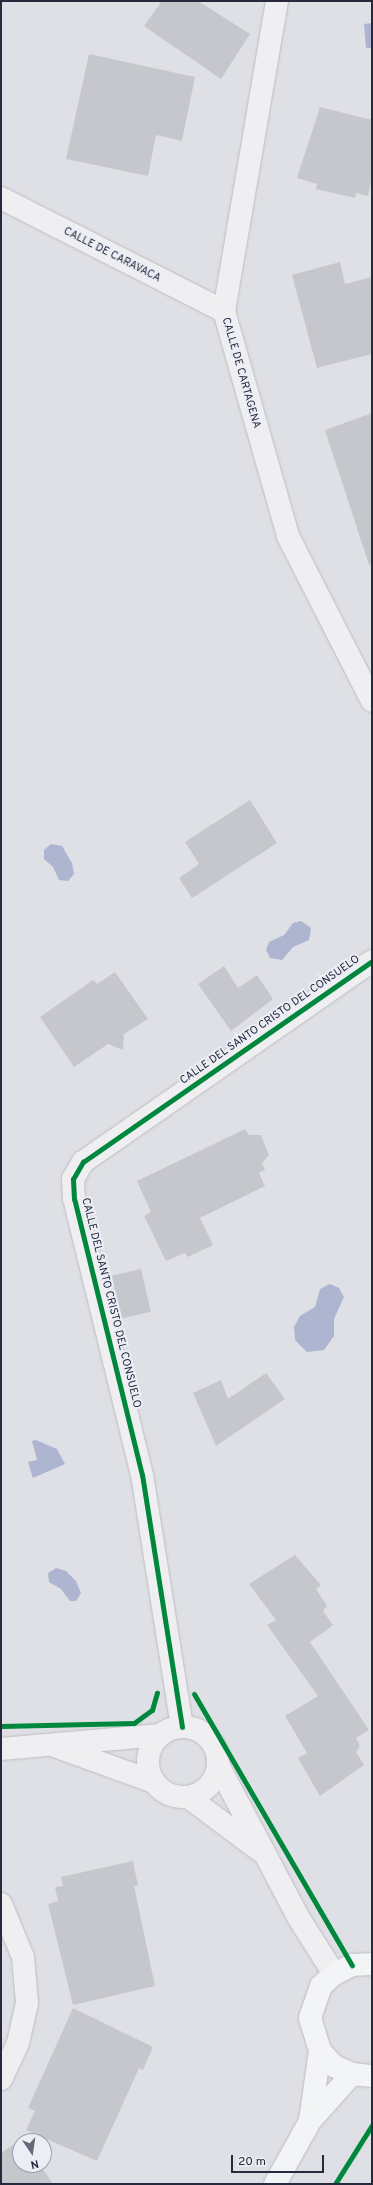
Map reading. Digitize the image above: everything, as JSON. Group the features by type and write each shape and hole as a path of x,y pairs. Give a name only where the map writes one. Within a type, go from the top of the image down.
{"main road":[{"path":"310,2122 320,2051 310,2018 321,1986 334,1974 352,1965 370,1960"},
{"path":"320,2051 334,2066 362,2075"},
{"path":"275,2184 310,2122 362,2075"}],"street":[{"name":"CALLE DE CARTAGENA","path":"277,1 224,311 288,536 372,701"},
{"name":"CALLE DE CARAVACA","path":"1,198 224,311"},
{"name":"CALLE DEL SANTO CRISTO DEL CONSUELO","path":"182,1727 142,1475 74,1199 73,1179 83,1162 372,961"},
{"path":"1,1749 160,1735 182,1727 196,1729 209,1738 217,1750 218,1765 214,1780 202,1791 188,1797"},
{"path":"154,1782 148,1757 160,1735"},
{"path":"50,1745 154,1782 163,1791 188,1797 264,1854"},
{"path":"218,1765 264,1854 334,1974"},
{"path":"1,1904 23,1957 27,2003 18,2043 1,2079"}],"water":[{"path":"372,23 372,48 366,48 364,24"},
{"path":"51,844 62,846 72,863 74,874 68,881 59,880 53,867 44,859 44,850"},
{"path":"301,921 311,928 309,940 293,947 282,960 270,958 266,950 269,942 284,935 293,923"},
{"path":"330,1284 339,1288 344,1297 334,1319 334,1336 324,1350 307,1352 295,1340 294,1327 300,1316 315,1307 320,1289"},
{"path":"36,1440 57,1449 65,1464 33,1478 28,1462 37,1460 32,1441"},
{"path":"56,1568 66,1571 76,1581 81,1593 76,1601 70,1601 61,1589 49,1582 48,1573"}],"building":[{"path":"162,1 198,1 250,34 221,79 144,26"},
{"path":"89,54 195,77 182,141 156,135 148,176 66,159"},
{"path":"320,107 372,120 372,177 368,196 356,193 355,198 316,189 317,184 297,178"},
{"path":"340,262 345,284 372,277 372,354 317,368 292,275"},
{"path":"372,413 372,564 369,565 325,430"},
{"path":"250,800 277,843 192,898 179,878 199,864 185,842"},
{"path":"224,966 238,988 257,975 273,999 231,1031 198,984"},
{"path":"115,972 148,1019 124,1034 123,1050 108,1044 74,1067 40,1017 93,980 97,984"},
{"path":"245,1129 249,1135 261,1135 269,1155 262,1163 265,1170 259,1173 265,1186 200,1218 213,1245 188,1257 185,1253 166,1261 144,1216 151,1212 137,1181"},
{"path":"141,1269 151,1312 122,1319 112,1276"},
{"path":"266,1373 285,1399 216,1446 193,1393 221,1380 228,1399"},
{"path":"295,1555 321,1585 316,1589 327,1606 323,1611 333,1625 310,1642 369,1730 356,1738 360,1746 356,1752 364,1765 320,1796 298,1758 307,1753 285,1716 318,1696 267,1625 276,1620 249,1584"},
{"path":"133,1861 138,1886 134,1886 155,1986 73,2005 48,1904 58,1901 55,1887 63,1886 61,1877"},
{"path":"73,2008 153,2047 143,2070 139,2068 97,2161 52,2141 52,2133 33,2133 26,2130 35,2111 28,2108"},
{"path":"12,2146 12,2173 45,2173 53,2184 1,2184 1,2153"}],"cycle path":[{"path":"182,1727 142,1475 74,1199 73,1179 83,1162 372,961"},
{"path":"1,1726 134,1723 152,1710 157,1693"},
{"path":"194,1694 352,1965"},
{"path":"335,2184 372,2125"}]}
